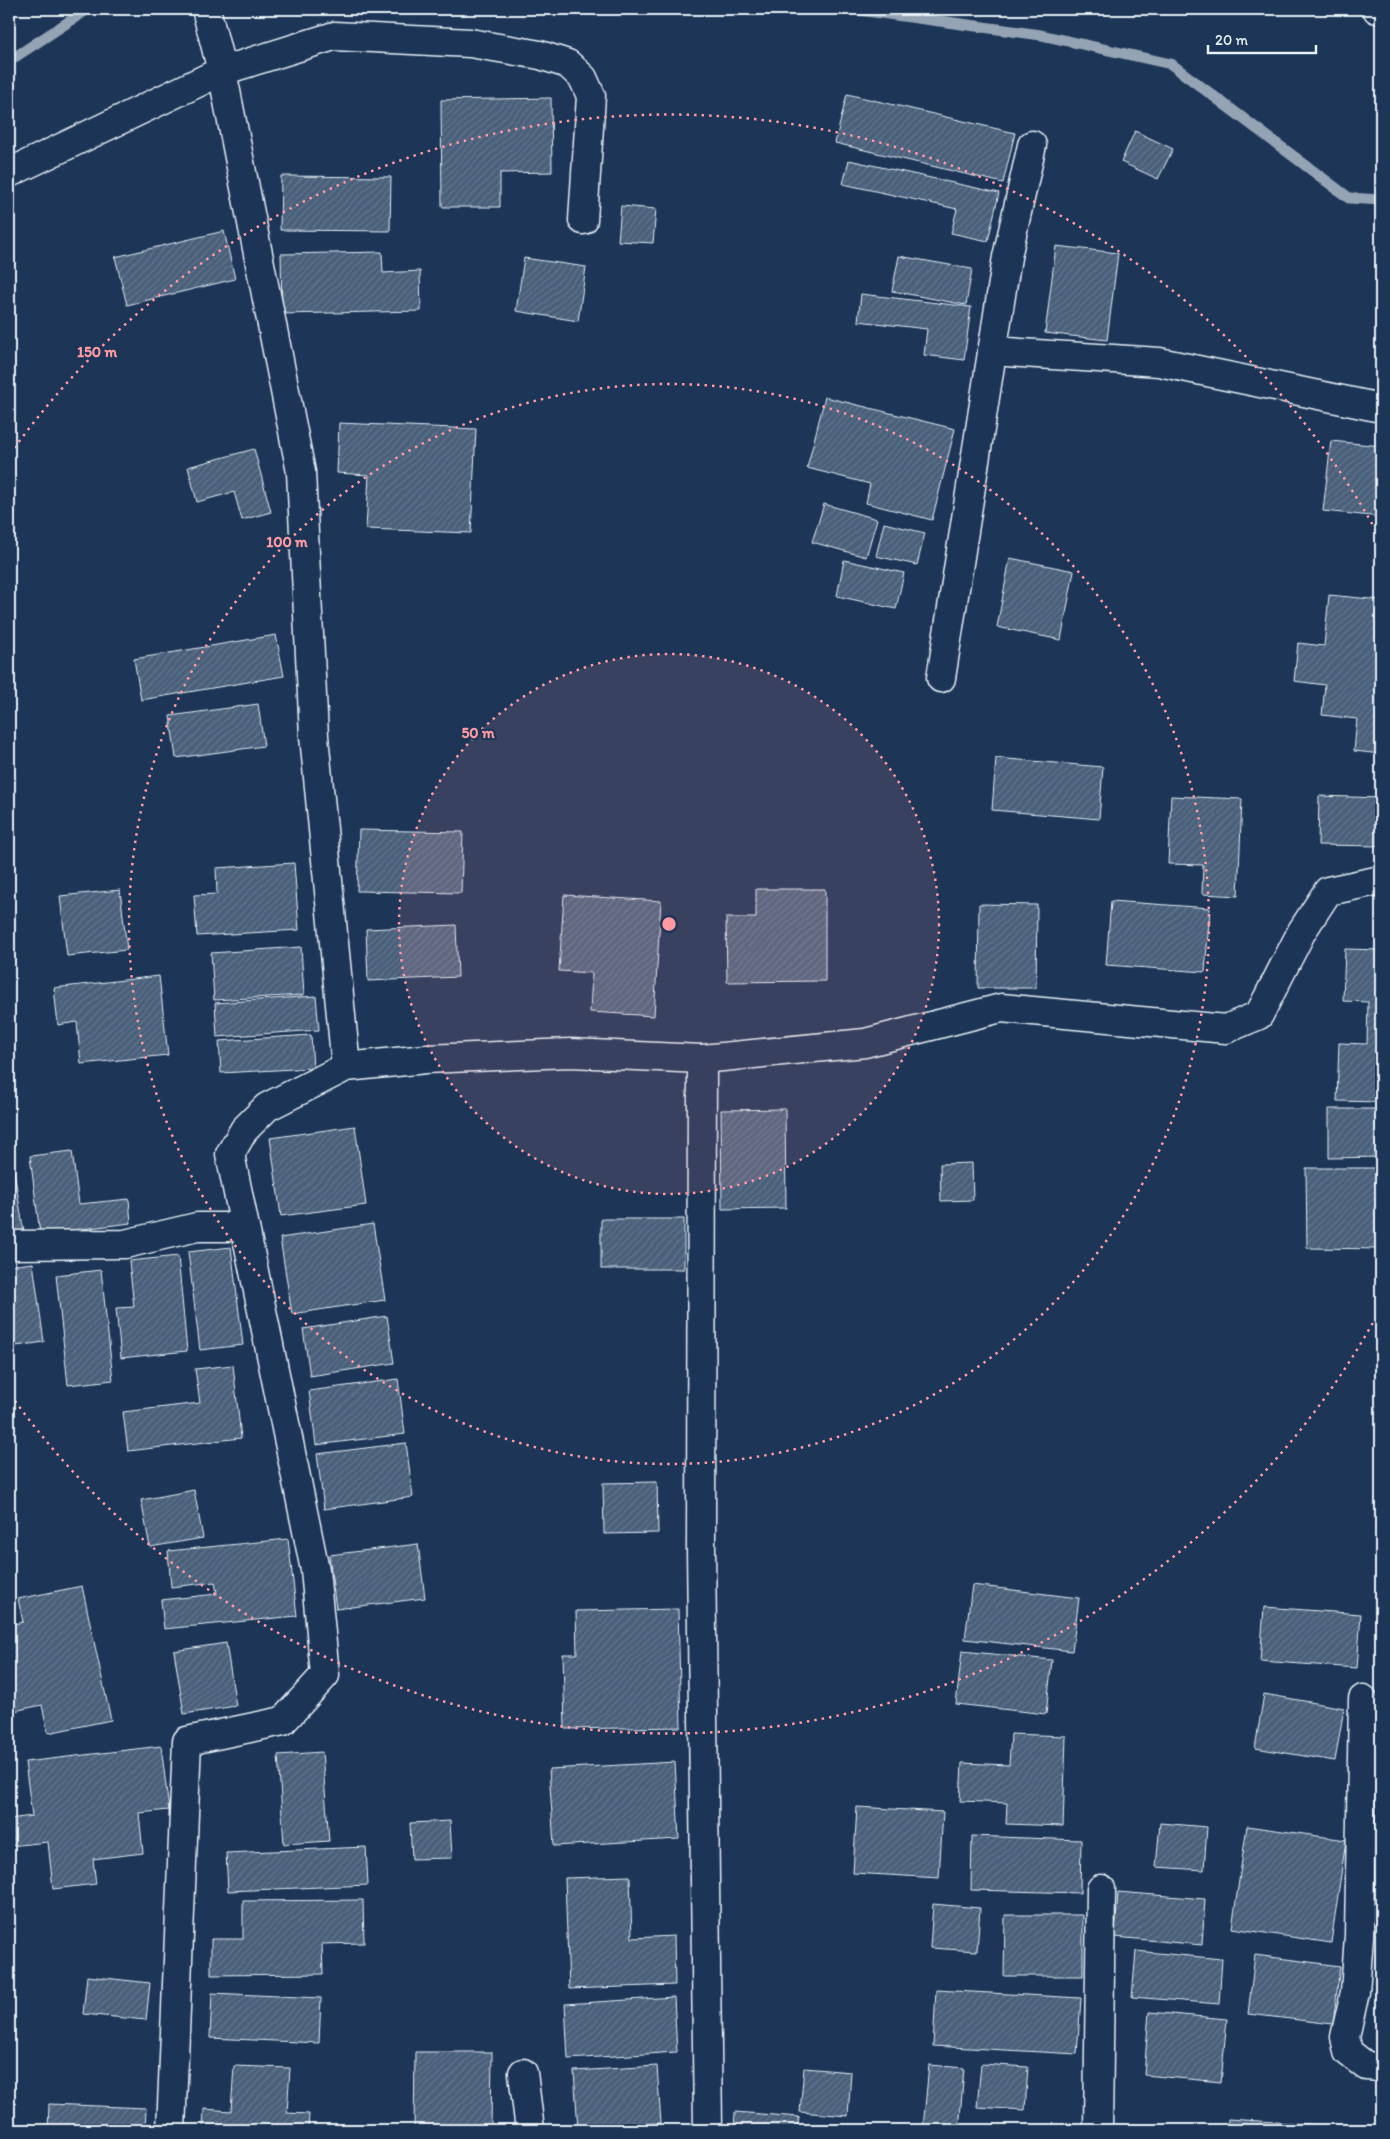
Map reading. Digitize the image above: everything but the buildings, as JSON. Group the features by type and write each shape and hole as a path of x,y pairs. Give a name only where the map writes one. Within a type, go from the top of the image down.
{"street":[{"path":"1377,9 1381,10"},
{"path":"206,10 222,71 301,472 314,736 346,1067"},
{"path":"9,173 222,71 334,36 470,43 540,55 568,64 583,78 591,96 583,220"},
{"path":"941,678 1007,257 1032,145"},
{"path":"992,351 1159,362 1381,408"},
{"path":"172,2130 186,1742 283,1721 326,1675 315,1570 230,1154 244,1130 266,1107 346,1067 426,1059 570,1053 702,1059 865,1043 1001,1008 1226,1029 1259,1015 1302,931 1328,891 1381,880"},
{"path":"702,1059 702,1548 708,2130"},
{"path":"9,1245 125,1244 197,1227 244,1227"},
{"path":"1363,1699 1359,1936 1355,1992 1345,2038 1348,2052 1366,2066 1381,2067"},
{"path":"1098,2130 1101,1889"},
{"path":"523,2073 530,2130"}],"waterway":[{"path":"9,61 88,9"},
{"path":"852,9 1041,35 1171,64 1349,198 1381,200"}]}
